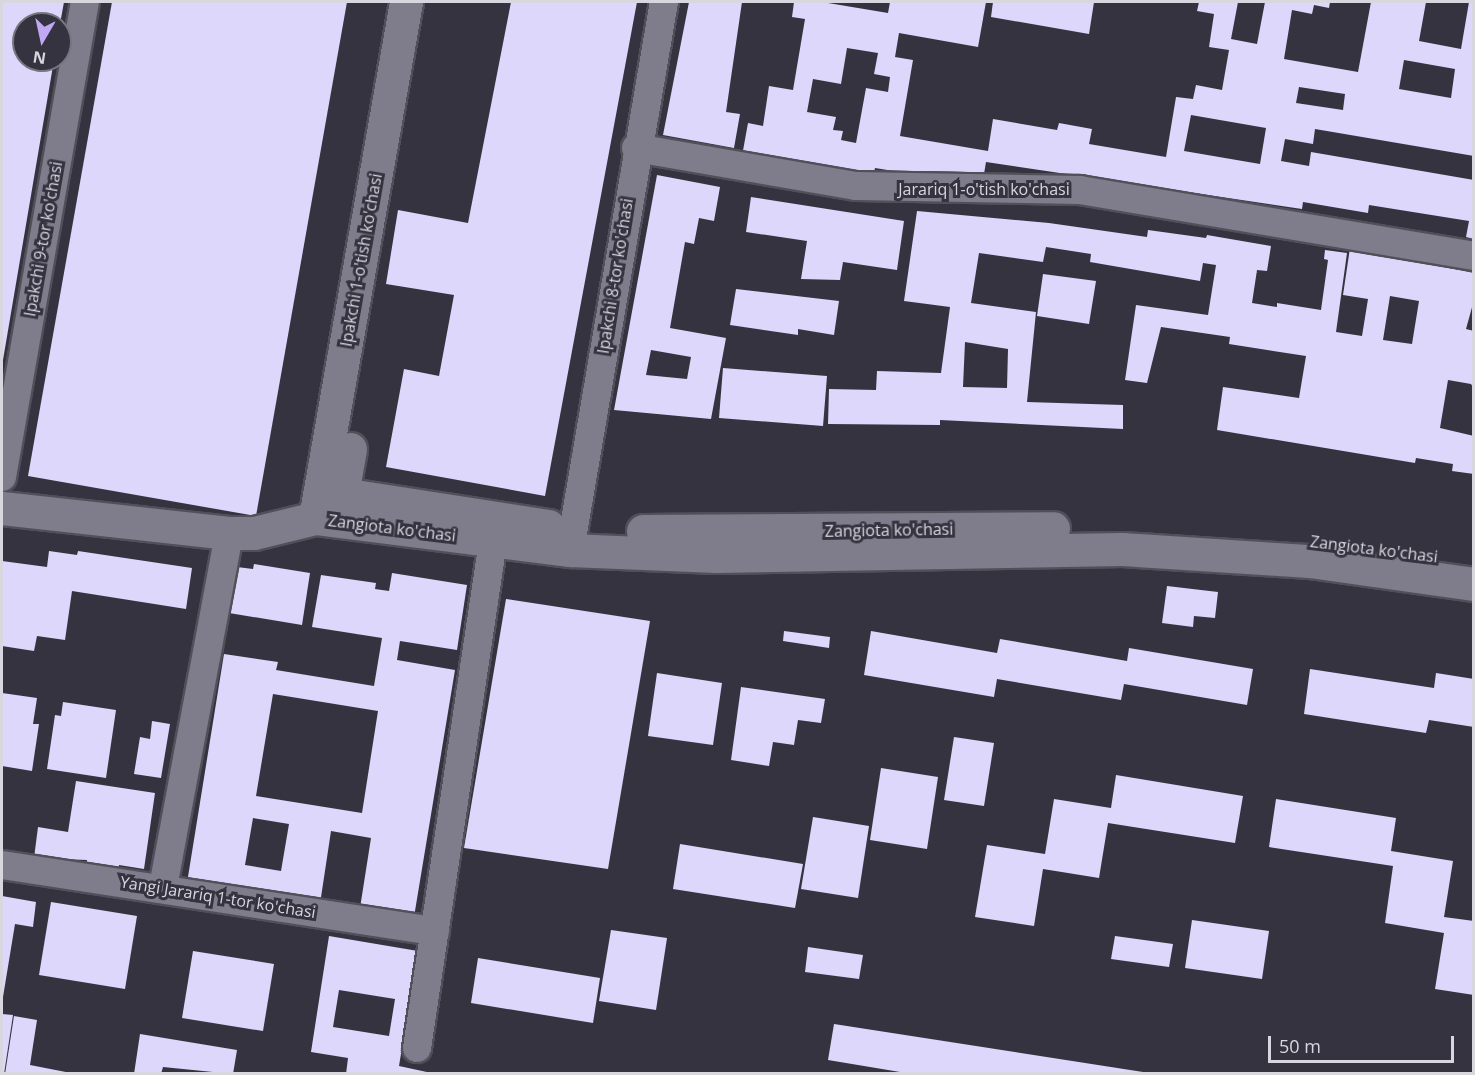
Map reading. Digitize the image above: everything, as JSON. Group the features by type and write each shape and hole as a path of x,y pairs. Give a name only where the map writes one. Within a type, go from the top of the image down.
{"main road":[{"name":"Ipakchi 1-o'tish ko'chasi","path":"315,518 406,2"},
{"name":"Ipakchi 1-o'tish ko'chasi","path":"342,494 429,2"},
{"name":"Zangiota ko'chasi","path":"315,518 342,494 572,540 716,556 1122,549 1310,561 1473,584"},
{"name":"Zangiota ko'chasi","path":"2,508 229,533 254,532 315,518 493,541 572,540 718,532 1112,528 1312,540 1473,561"}],"street":[{"name":"Ipakchi 9-tor ko'chasi","path":"2,477 85,2"},
{"name":"Ipakchi 8-tor ko'chasi","path":"572,540 636,148 664,2"},
{"name":"Jarariq 1-o'tish ko'chasi","path":"636,148 856,186 1080,190 1473,256"},
{"path":"163,887 229,533"},
{"path":"417,1048 493,541"},
{"name":"Yangi Jarariq 1-tor ko'chasi","path":"2,865 163,887 435,931"}],"building":[{"path":"2,2 64,2 62,12 12,12 12,72 52,72 3,360"},
{"path":"112,2 347,2 256,516 28,476"},
{"path":"511,2 637,2 545,496 386,467 404,369 439,376 454,295 386,284 398,210 468,223"},
{"path":"689,2 742,2 726,112 740,114 734,148 663,135"},
{"path":"794,2 822,2 888,13 890,2 986,2 978,47 899,33 895,57 913,60 900,136 988,151 993,119 1057,130 1059,123 1092,129 1089,144 1166,157 1176,97 1193,99 1196,85 1222,90 1229,50 1209,47 1214,14 1197,11 1199,2 1238,2 1231,39 1257,44 1265,2 1330,2 1329,8 1314,5 1312,14 1292,10 1284,59 1358,72 1371,2 1426,2 1419,41 1461,49 1469,2 1474,2 1474,156 1315,129 1313,144 1285,139 1281,161 1309,166 1311,152 1474,180 1474,239 1466,237 1469,221 1369,205 1368,213 1303,202 1302,209 986,162 983,180 944,179 875,168 872,181 742,156 748,123 763,126 769,86 793,90 805,19 792,17","holes":["847,48 878,53 874,74 890,77 888,92 866,88 856,143 841,140 843,131 833,130 836,117 807,112 813,79 841,84","1404,60 1455,69 1451,98 1399,89","1299,87 1345,94 1343,110 1296,103","1191,115 1266,128 1260,164 1184,151"]},
{"path":"993,2 1094,2 1089,34 991,17"},
{"path":"657,175 720,187 714,221 699,218 694,244 685,242 670,328 726,338 711,419 614,410","holes":["651,350 691,357 687,379 646,375"]},
{"path":"751,197 904,221 897,270 843,262 840,280 801,279 807,241 746,232"},
{"path":"917,211 1049,223 1147,237 1148,230 1206,238 1207,235 1271,246 1267,271 1257,270 1252,303 1277,307 1277,303 1321,310 1328,260 1324,259 1325,250 1347,253 1336,332 1362,336 1368,299 1343,295 1350,248 1474,273 1474,300 1466,329 1474,331 1474,389 1471,384 1448,380 1440,428 1474,436 1474,474 1452,471 1453,464 1416,458 1415,463 1217,430 1223,387 1299,398 1306,356 1229,344 1230,337 1161,327 1147,383 1125,380 1136,305 1208,315 1216,265 1203,263 1200,281 1090,262 1091,254 1046,247 1043,262 979,253 971,303 1036,312 1027,402 1123,405 1123,429 940,420 940,425 828,424 829,389 876,390 877,371 941,373 950,307 904,301","holes":["1390,296 1419,301 1412,344 1383,340","965,342 1008,349 1007,388 963,387"]},
{"path":"1043,274 1096,281 1089,324 1037,316"},
{"path":"736,289 839,301 834,335 798,329 798,335 730,325"},
{"path":"723,368 827,376 823,426 719,418"},
{"path":"49,551 77,555 78,551 192,568 186,609 72,591 65,640 37,636 34,651 2,646 2,561 47,567"},
{"path":"254,564 310,573 302,625 229,613 237,567 253,569"},
{"path":"392,573 467,585 457,650 400,641 397,660 455,670 414,917 360,908 371,838 331,831 320,904 187,883 224,654 278,662 276,670 374,686 382,638 312,627 321,575 376,583 375,589 389,591","holes":["273,694 378,711 362,813 256,796","253,818 289,824 281,871 245,865"]},
{"path":"1167,586 1218,592 1215,618 1194,616 1193,627 1162,623"},
{"path":"506,599 650,621 608,869 464,848"},
{"path":"784,631 830,637 829,648 783,641"},
{"path":"871,631 997,653 1000,639 1127,661 1129,648 1253,669 1247,705 1124,684 1121,700 997,679 994,697 864,675"},
{"path":"1310,669 1434,688 1436,673 1474,679 1474,727 1429,720 1426,733 1304,714"},
{"path":"657,673 722,683 713,745 648,736"},
{"path":"741,687 825,699 821,723 798,720 794,745 773,742 769,766 731,760"},
{"path":"2,693 37,698 33,724 39,724 32,771 2,766"},
{"path":"63,702 116,710 106,778 47,769 55,715 61,716"},
{"path":"152,721 170,724 161,778 134,774 140,737 150,739"},
{"path":"954,737 994,743 984,806 944,800"},
{"path":"881,768 938,777 927,849 870,840"},
{"path":"1116,775 1243,796 1235,843 1108,823 1099,878 1043,869 1034,926 975,917 987,845 1045,854 1054,799 1111,808"},
{"path":"76,781 155,793 144,869 119,865 118,871 86,867 87,860 34,858 38,827 68,832"},
{"path":"1276,799 1396,818 1391,851 1453,861 1444,917 1474,921 1474,995 1435,989 1444,933 1385,923 1393,866 1269,847"},
{"path":"813,817 869,826 858,898 801,889"},
{"path":"680,844 803,864 795,908 673,889"},
{"path":"2,896 36,902 33,927 15,924 3,997"},
{"path":"51,902 137,916 125,989 39,975"},
{"path":"1192,920 1269,931 1262,979 1185,968"},
{"path":"611,930 667,938 656,1010 599,1001"},
{"path":"329,936 418,951 399,1066 436,1074 346,1074 348,1058 311,1052","holes":["339,990 395,999 389,1036 333,1027"]},
{"path":"1115,936 1173,944 1169,967 1111,959"},
{"path":"808,947 863,955 859,979 805,972"},
{"path":"193,951 274,964 263,1031 182,1018"},
{"path":"478,958 600,978 593,1023 471,1003"},
{"path":"2,1014 13,1015 4,1074 2,1074"},
{"path":"14,1016 37,1020 30,1065 76,1074 5,1074"},
{"path":"834,1024 1143,1072 1143,1074 912,1074 828,1060"},
{"path":"140,1034 237,1050 233,1074 163,1067 161,1074 134,1074"}]}
